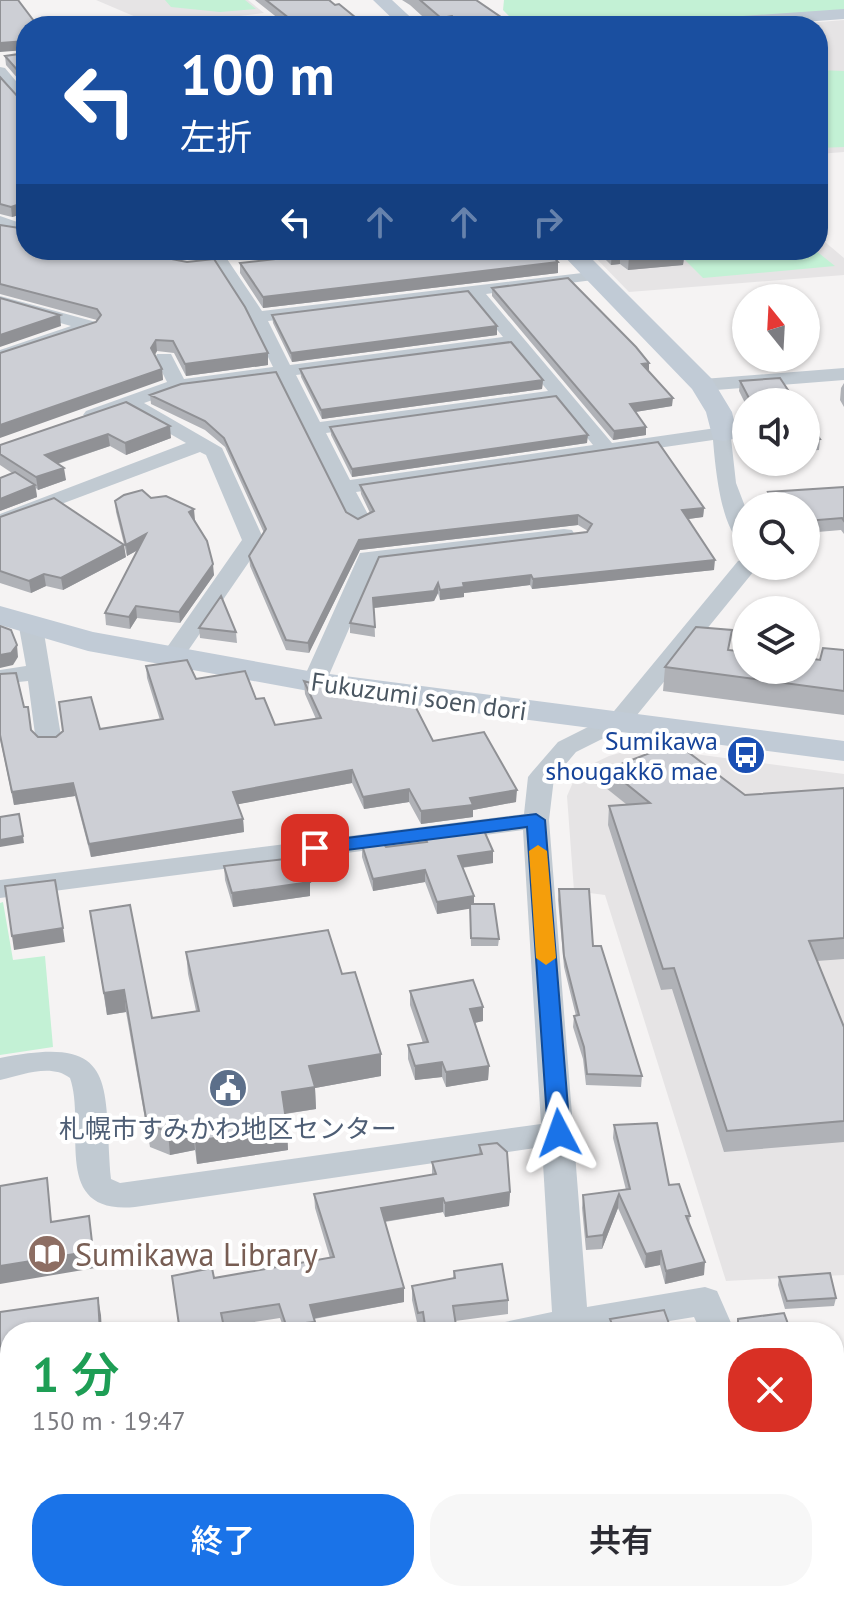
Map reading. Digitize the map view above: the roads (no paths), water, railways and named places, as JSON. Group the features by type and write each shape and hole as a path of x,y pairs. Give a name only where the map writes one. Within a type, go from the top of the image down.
{"street":[{"path":"382,0 400,16"},
{"path":"815,16 844,14"},
{"path":"0,71 16,94"},
{"path":"579,260 703,385 719,412 726,483 732,500"},
{"path":"225,261 257,317 360,520"},
{"path":"257,317 593,275"},
{"path":"473,289 606,448"},
{"path":"0,301 90,326 0,356"},
{"path":"71,423 178,385 514,341"},
{"path":"164,358 178,385"},
{"path":"703,385 844,374"},
{"path":"313,429 560,395"},
{"path":"128,402 215,452 253,540 173,656"},
{"path":"344,487 723,433"},
{"path":"0,521 202,444"},
{"path":"314,682 368,558 578,534"},
{"path":"571,1322 536,820 541,777 567,747 619,721 735,580"},
{"name":"Fukuzumi soen dori","path":"0,615 31,627 88,641 314,682 844,751"},
{"path":"31,627 49,742"},
{"path":"0,677 39,672"},
{"path":"0,889 536,820"},
{"path":"0,1069 62,1060 81,1069 87,1081 95,1182 99,1188 114,1196 559,1133"},
{"path":"597,1322 705,1301 714,1322"}],"place":[{"name":"Sumikawa shougakkō mae","path":"746,755"},
{"name":"札幌市すみかわ地区センター","path":"228,1088"},
{"name":"Sumikawa Library","path":"47,1254"}]}
